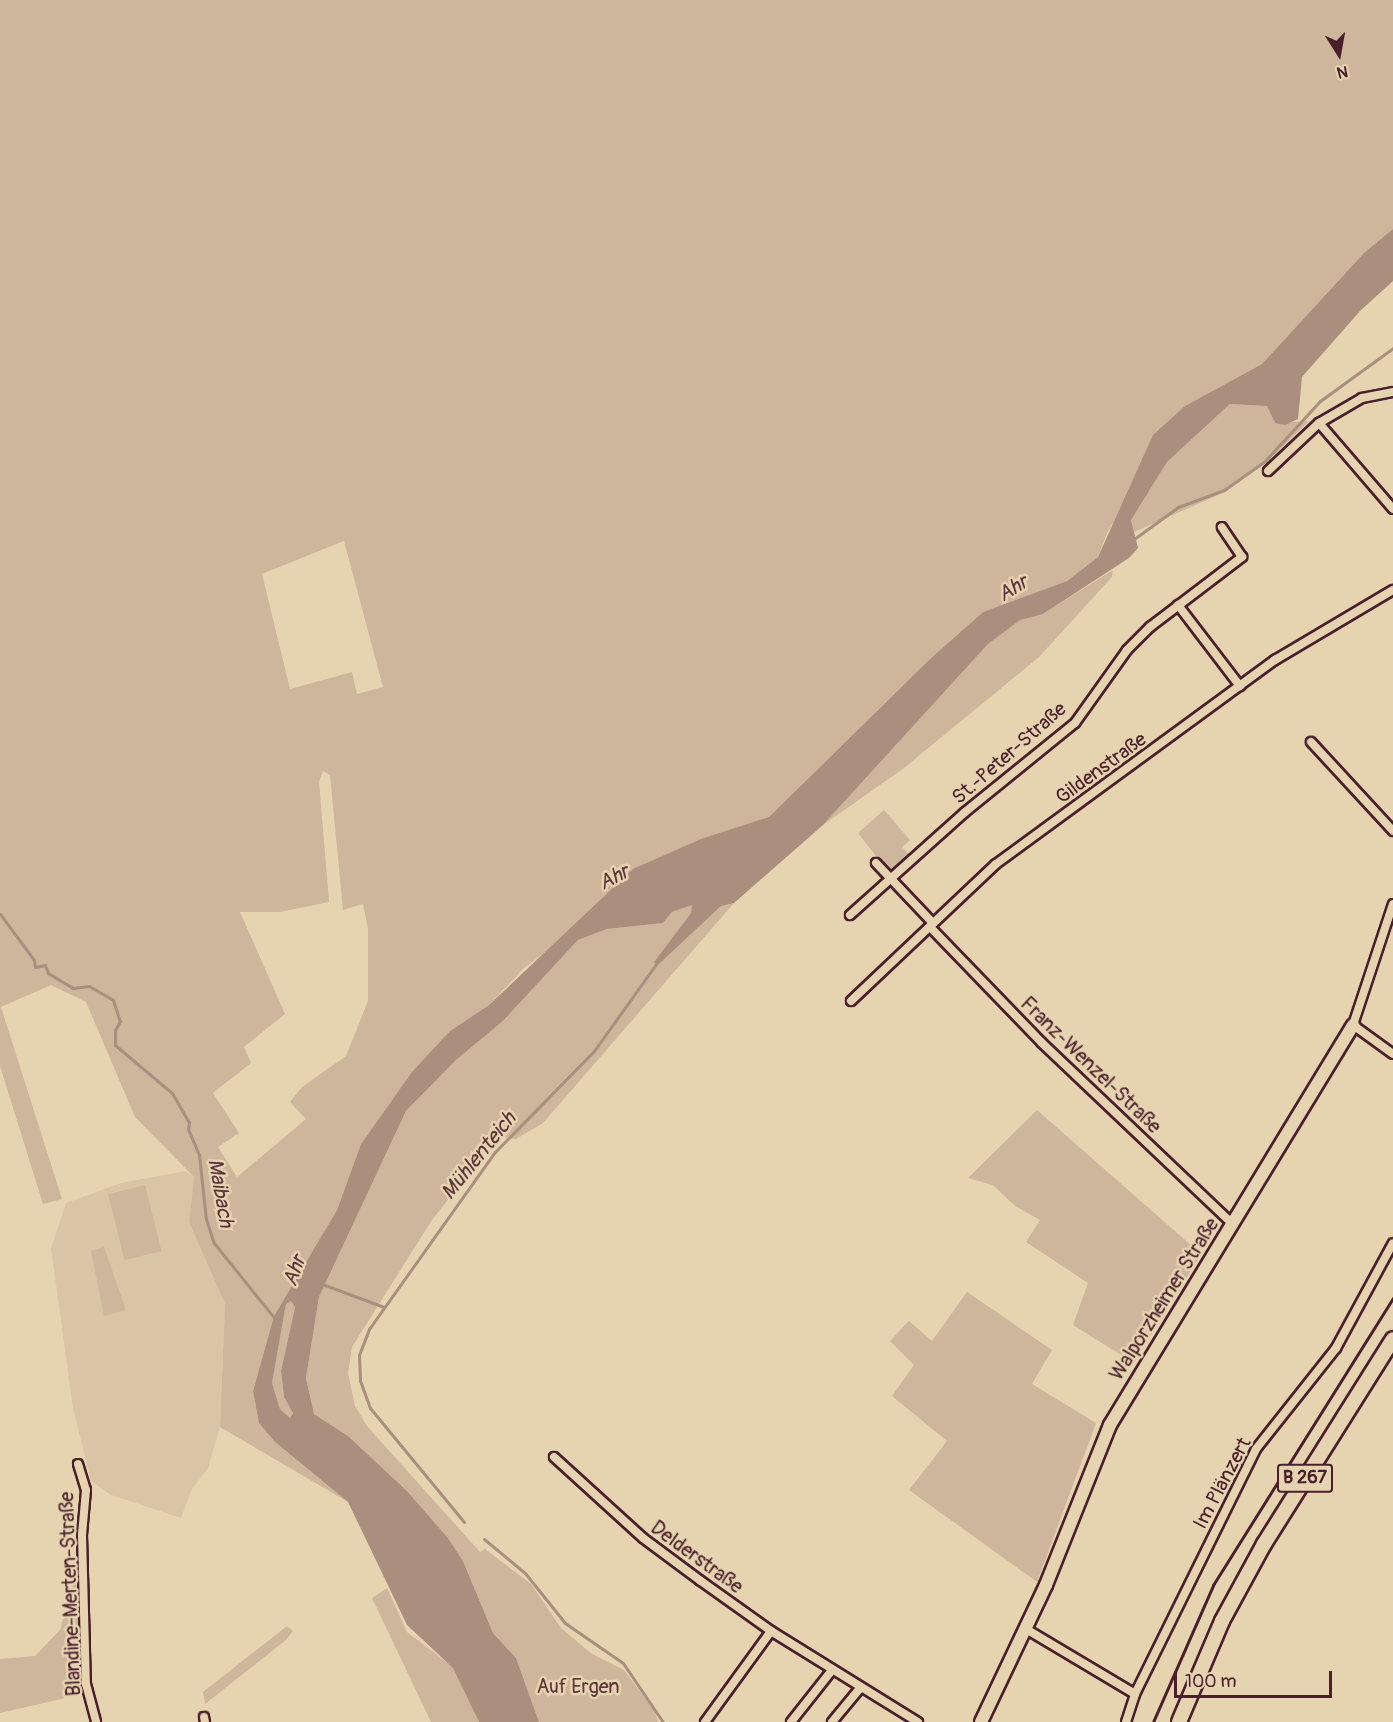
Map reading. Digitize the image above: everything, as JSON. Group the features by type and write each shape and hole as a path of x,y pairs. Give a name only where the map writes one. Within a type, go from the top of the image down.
{"main road":[{"name":"B 267","path":"1179,1722 1222,1621 1264,1544 1393,1339"}],"street":[{"path":"1268,471 1321,426 1362,398 1393,392"},
{"path":"1321,426 1393,509"},
{"name":"St.-Peter-Straße","path":"850,915 1075,723 1127,650 1178,605 1242,557 1222,527"},
{"name":"Gildenstraße","path":"851,1001 996,864 1275,660 1393,590"},
{"path":"1178,605 1240,686"},
{"path":"1311,742 1393,831"},
{"name":"Franz-Wenzel-Straße","path":"876,862 1042,1043 1233,1224"},
{"name":"Walporzheimer Straße","path":"981,1722 1026,1629 1110,1425 1353,1025 1393,904"},
{"path":"1353,1025 1393,1054"},
{"name":"Im Plänzert","path":"1125,1722 1135,1694 1256,1449 1336,1348 1393,1243"},
{"name":"Delderstraße","path":"554,1457 643,1538 771,1631 918,1722"},
{"name":"Blandine-Merten-Straße","path":"78,1464 86,1490 82,1534 86,1684 96,1722"},
{"path":"1026,1629 1135,1694"},
{"path":"705,1722 771,1631"},
{"path":"791,1722 832,1670"},
{"path":"832,1722 861,1687"}],"shaded area":[{"path":"1393,229 1393,281 1360,311 1302,377 1298,419 1285,425 1275,423 1267,406 1230,404 1167,462 1131,520 1138,548 1129,558 1043,614 1020,620 988,644 823,825 734,903 721,906 658,965 654,962 691,913 692,905 672,912 663,923 607,929 578,940 503,1021 456,1060 406,1111 319,1297 306,1378 314,1414 348,1436 407,1491 448,1538 463,1561 493,1633 516,1658 539,1722 479,1722 453,1668 407,1625 348,1502 275,1442 259,1423 253,1391 274,1316 337,1210 361,1144 412,1072 450,1031 489,1005 633,869 701,839 769,817 930,659 983,612 1067,581 1098,557 1153,435 1185,406 1262,364 1364,253","holes":["291,1301 295,1307 281,1371 284,1397 293,1413 290,1418 280,1409 272,1383 286,1304"]},
{"path":"185,1171 194,1177 189,1222 225,1304 220,1427 208,1468 192,1489 181,1518 111,1495 91,1481 73,1408 51,1248 66,1203 121,1183"}],"green space":[{"path":"0,0 1393,0 1393,229 1364,253 1262,364 1185,406 1107,533 1098,557 1067,581 983,612 930,659 769,817 683,849 524,968 489,1005 450,1031 390,1103 361,1144 337,1210 274,1316 253,1391 259,1423 275,1442 348,1502 220,1427 225,1304 189,1222 194,1177 135,1117 86,1002 51,985 1,1007 62,1199 43,1204 0,1066","holes":["344,541 383,687 357,694 352,672 290,689 262,574","323,771 330,775 343,910 363,904 368,929 368,1001 346,1056 302,1087 290,1102 306,1119 237,1177 218,1147 239,1133 213,1093 251,1063 244,1047 285,1014 240,912 280,912 329,902 319,782"]},
{"path":"1230,404 1267,406 1275,423 1309,421 1266,463 1225,492 1134,532 1131,520 1167,462"},
{"path":"1113,570 1112,577 1039,657 904,768 823,825 988,644 1020,619 1043,614"},
{"path":"884,810 910,840 902,847 911,856 890,874 858,833"},
{"name":"Auf Ergen","path":"734,903 543,1123 516,1139 498,1136 432,1220 352,1347 348,1373 355,1406 367,1426 480,1552 485,1549 531,1584 561,1628 592,1654 624,1670 654,1710 658,1722 539,1722 516,1658 493,1633 463,1561 448,1538 407,1491 348,1436 314,1414 306,1378 319,1297 406,1111 456,1060 503,1021 578,940 607,929 663,923 672,912 693,904 691,913 655,961 658,965 721,906"},
{"path":"1037,1110 1201,1254 1134,1363 1073,1325 1088,1283 1026,1242 1040,1220 1015,1206 993,1185 968,1178"},
{"path":"145,1185 161,1251 125,1260 108,1194"},
{"path":"104,1247 126,1310 104,1316 91,1251"},
{"path":"967,1292 1052,1350 1032,1384 1096,1423 1037,1582 909,1490 947,1441 892,1396 914,1365 890,1341 909,1321 932,1341"},
{"path":"291,1301 295,1307 281,1371 284,1397 293,1413 290,1418 280,1409 272,1383 286,1303"},
{"path":"74,1580 80,1593 79,1695 0,1713 0,1659 35,1656 60,1630"},
{"path":"387,1588 407,1632 453,1667 479,1722 431,1722 372,1598"},
{"path":"287,1626 293,1631 286,1640 205,1704 203,1692"}],"waterway":[{"path":"1134,539 1178,507 1224,490 1265,461 1320,401 1393,348"},
{"name":"Maibach","path":"0,914 34,960 35,967 45,965 48,973 73,988 89,986 113,1000 120,1021 115,1030 115,1045 172,1093 189,1122 188,1129 199,1155 206,1219 214,1243 276,1320"},
{"name":"Mühlenteich","path":"464,1522 370,1408 360,1381 359,1355 369,1329 495,1152 594,1051 659,960"},
{"path":"322,1284 384,1307"},
{"name":"Mühlenteich","path":"484,1539 525,1573 565,1623 623,1663 663,1722"}],"railway":[{"path":"1153,1722 1213,1585 1393,1298"}],"water label":[{"name":"Ahr","path":"1013,589"},
{"name":"Ahr","path":"614,878"},
{"name":"Ahr","path":"295,1271"}]}
